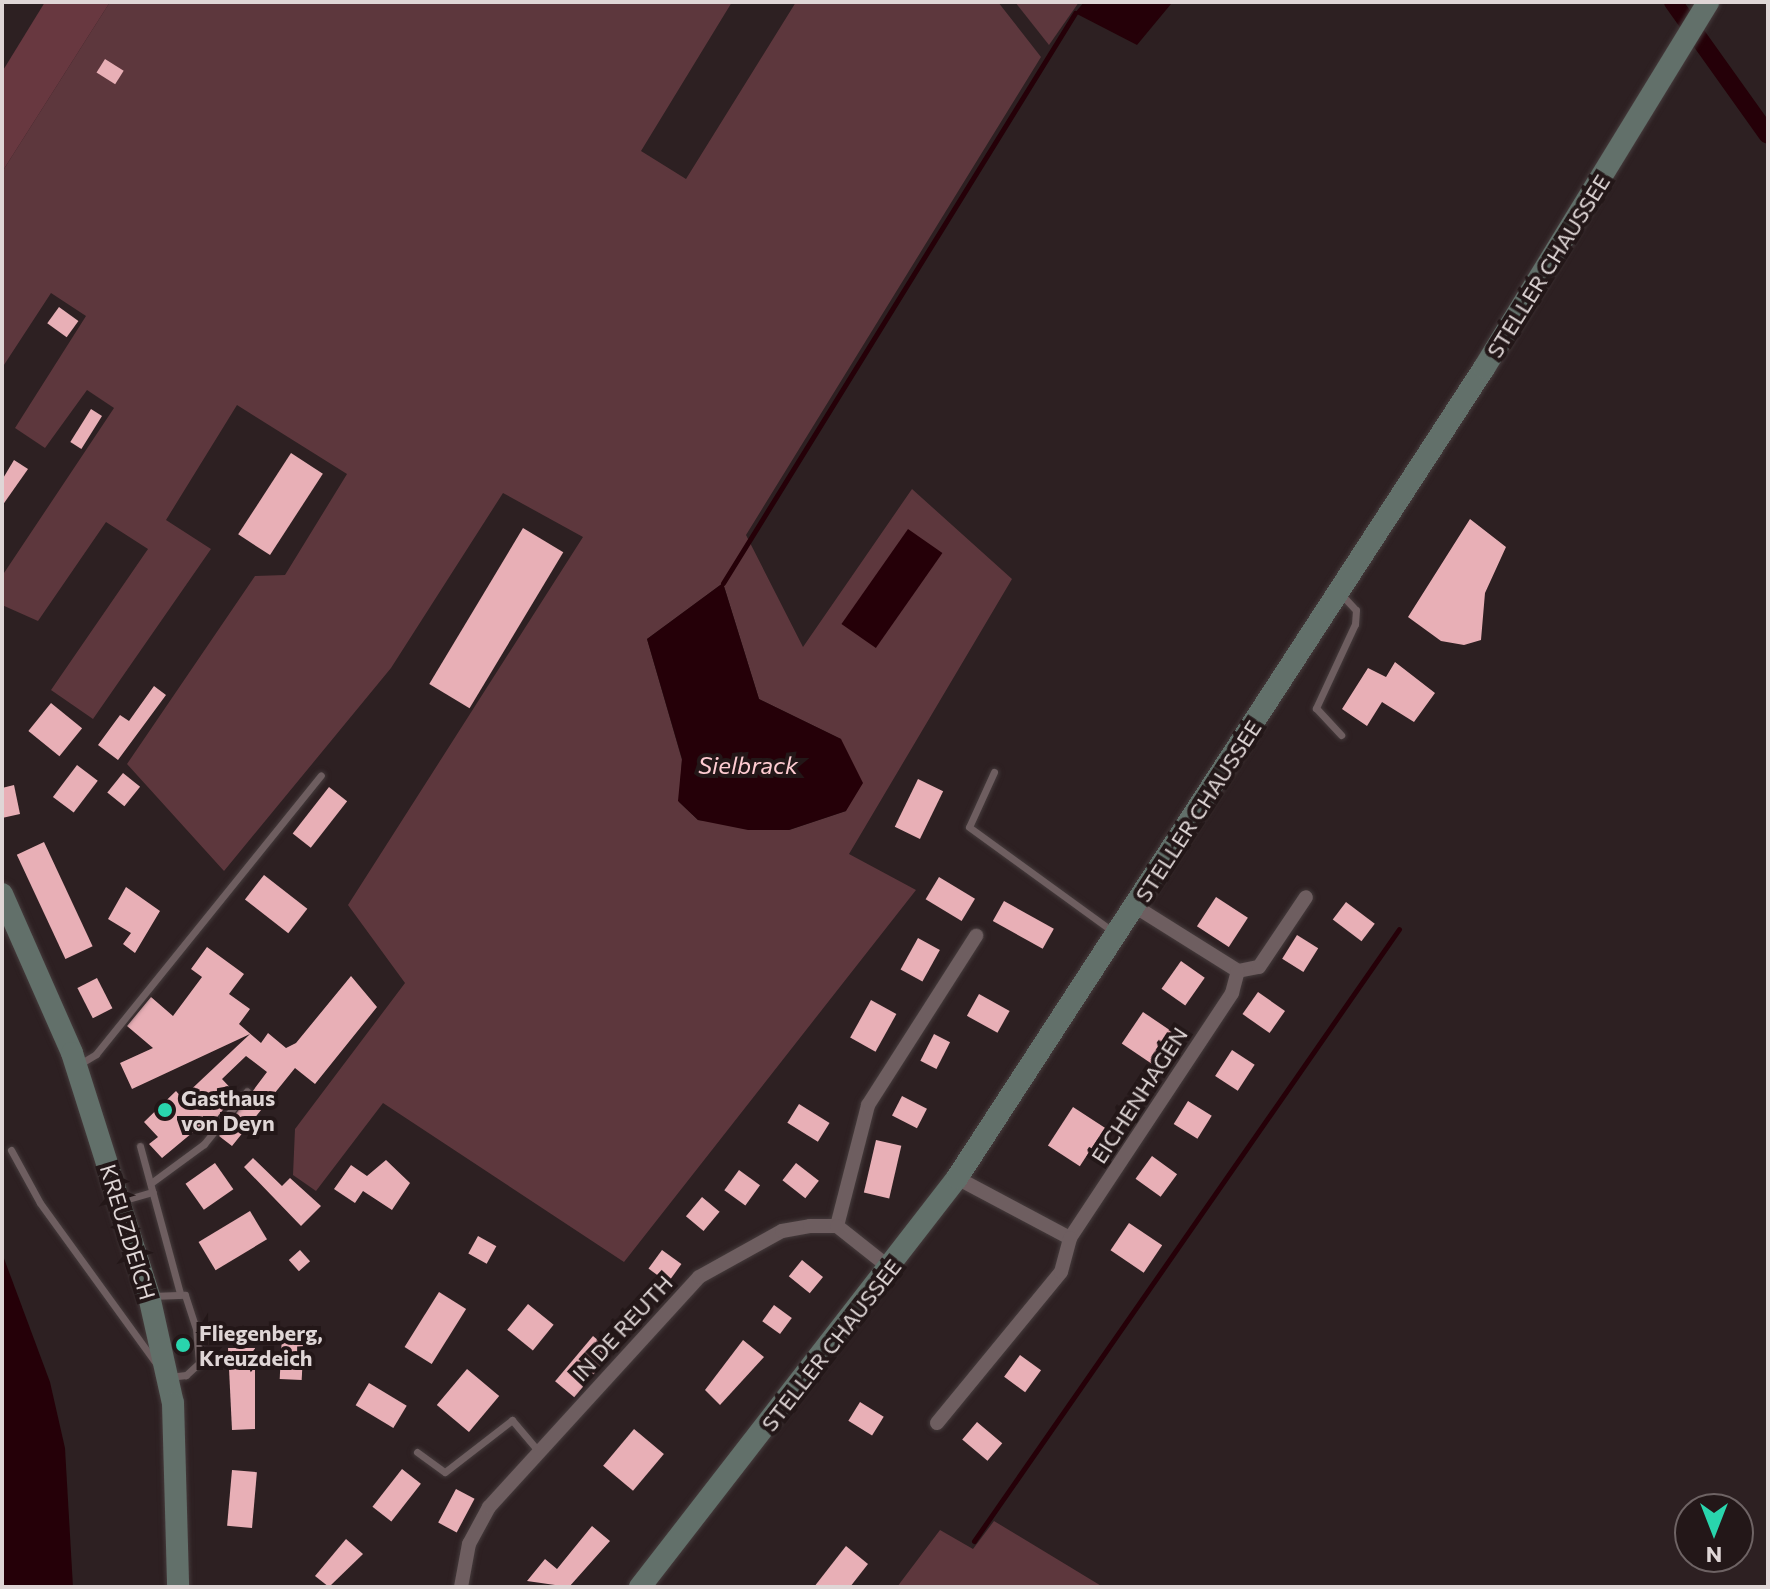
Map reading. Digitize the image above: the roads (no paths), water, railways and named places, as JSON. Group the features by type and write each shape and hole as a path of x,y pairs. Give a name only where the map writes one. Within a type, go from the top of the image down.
{"street":[{"name":"STELLER CHAUSSEE","path":"646,1585 957,1178 1339,592 1698,19"},
{"name":"KREUZDEICH","path":"2,894 77,1066 149,1296 168,1377 178,1587"},
{"path":"1136,907 1238,971 1259,967 1306,897"},
{"path":"890,1268 837,1226 868,1105 976,936"},
{"name":"EICHENHAGEN","path":"937,1423 1061,1272 1070,1238 1232,993 1238,971"},
{"path":"957,1178 1070,1238"},
{"name":"IN DE REUTH","path":"461,1587 469,1544 489,1507 699,1277 782,1231 837,1226"}],"lane":[{"path":"1339,592 1356,610 1355,624 1316,708 1341,735"},
{"path":"994,772 969,827 1117,934"},
{"path":"77,1066 96,1054 321,775"},
{"path":"151,1183 204,1144 247,1091"},
{"path":"11,1150 143,1355 168,1377 186,1375 200,1359 190,1303 180,1293 140,1146"},
{"path":"119,1202 153,1192"},
{"path":"149,1296 180,1293"},
{"path":"417,1452 445,1472 512,1420 539,1452"}],"water":[{"path":"1084,2 1171,4 1137,45 1075,13"},
{"path":"908,529 942,553 876,648 841,624"},
{"name":"Sielbrack","path":"723,583 759,699 841,739 863,783 846,811 789,830 748,830 698,820 678,801 682,759 647,639"},
{"path":"2,1253 50,1382 65,1448 73,1587 2,1587"}],"waterway":[{"path":"1673,2 1768,135"},
{"path":"723,583 1075,13"},
{"path":"974,1541 1399,929"}],"place":[{"name":"Gasthaus von Deyn","path":"165,1110"},
{"name":"Fliegenberg, Kreuzdeich","path":"183,1345"}]}
